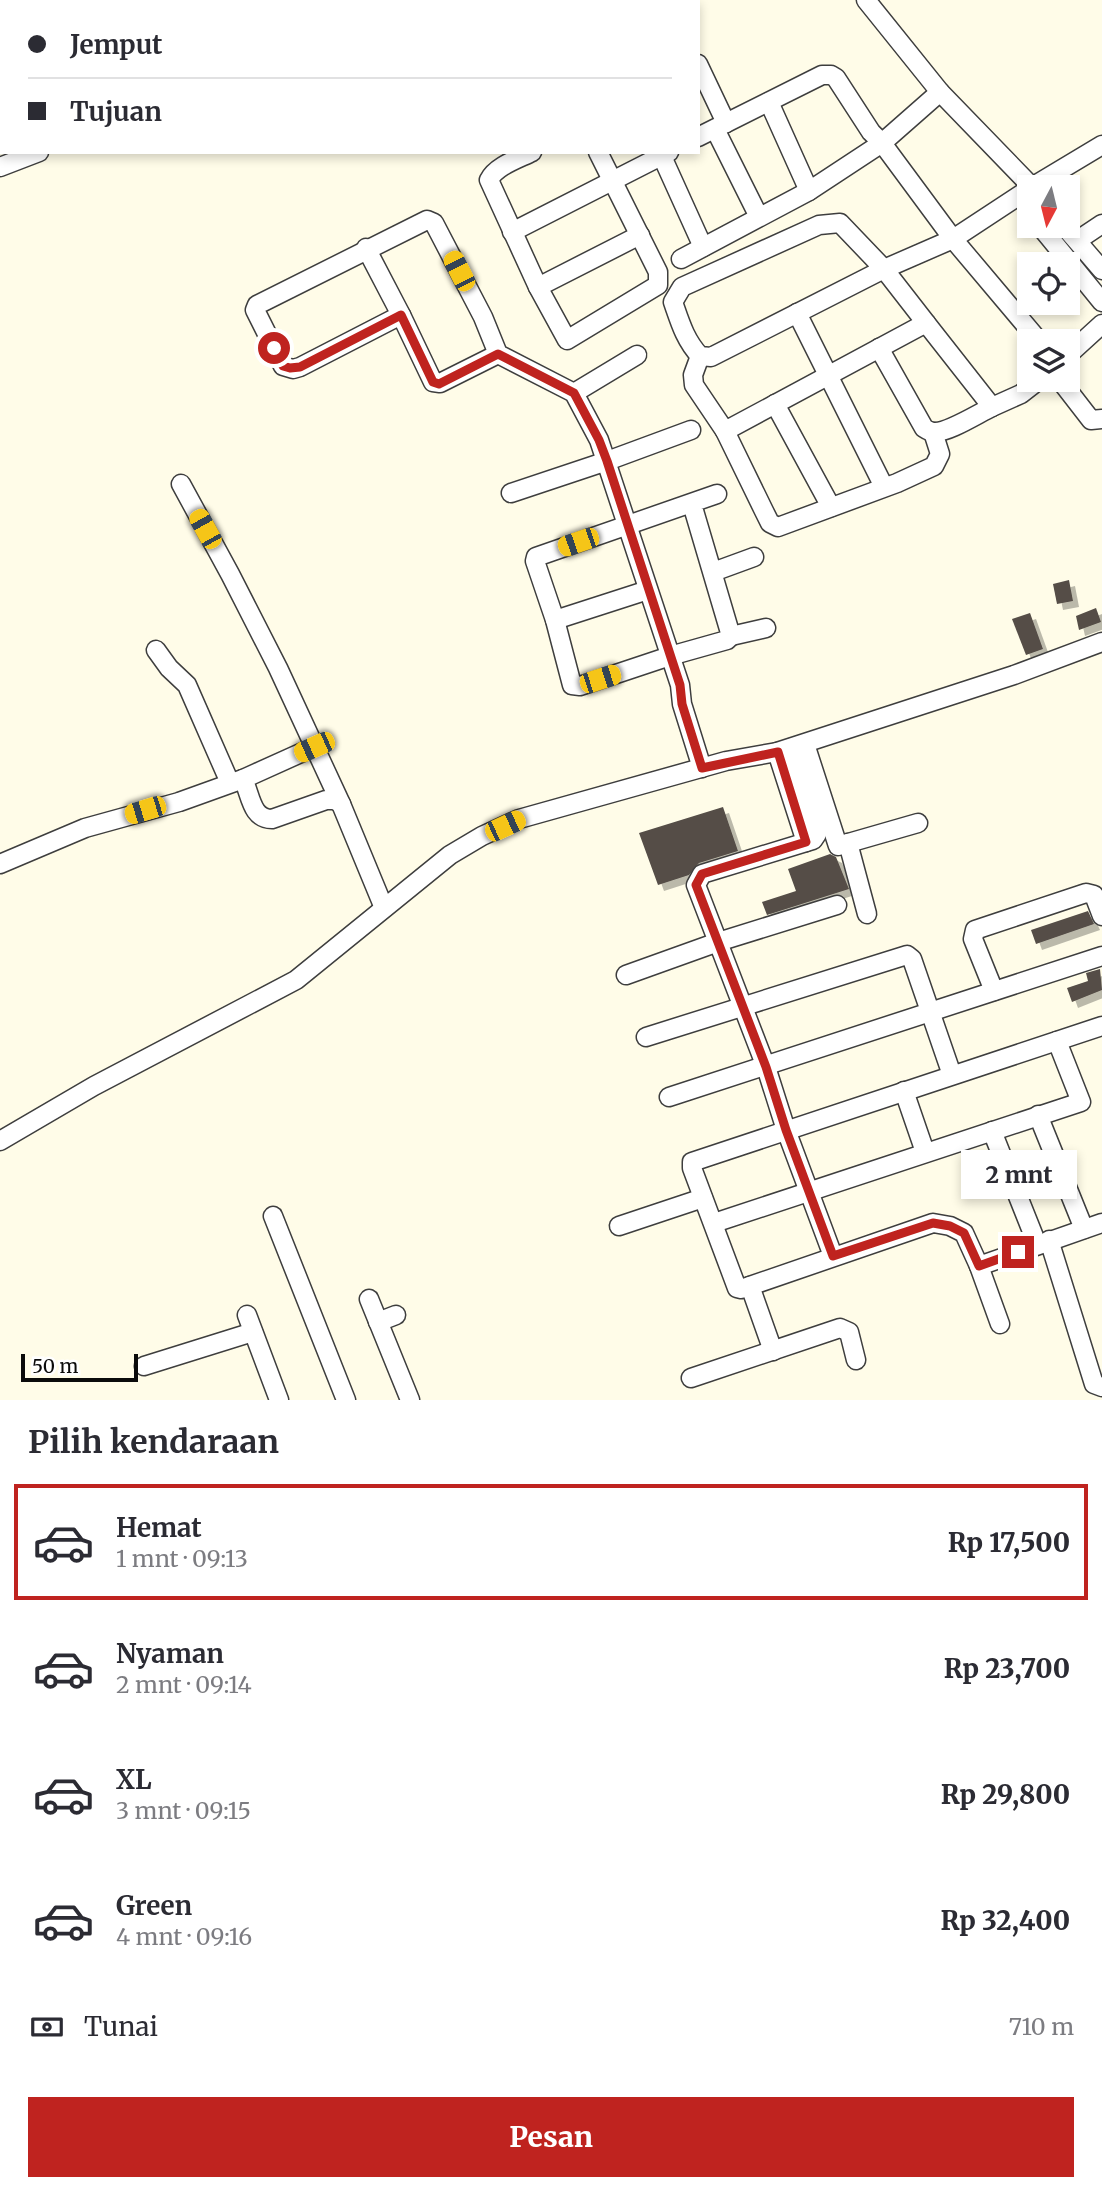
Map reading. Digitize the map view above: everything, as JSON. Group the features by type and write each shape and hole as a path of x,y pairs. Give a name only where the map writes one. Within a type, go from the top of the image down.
{"street":[{"path":"866,0 940,92 1017,177"},
{"path":"700,69 759,217"},
{"path":"700,136 822,75 831,75 836,78 871,132 953,239 1029,329"},
{"path":"681,259 809,191 882,143 940,92"},
{"path":"769,102 809,191"},
{"path":"1053,175 1097,148 1102,168"},
{"path":"0,167 34,154"},
{"path":"528,154 490,176 489,180 538,287 567,340 658,285 658,272 599,154"},
{"path":"512,232 661,154"},
{"path":"663,154 703,247"},
{"path":"992,407 884,269 840,223 819,225 681,287 673,302 683,332 700,356 711,357 884,269 953,239 1017,198"},
{"path":"401,315 300,367 290,368 283,366 256,312 256,306 366,248 427,220 432,221 483,317 498,354 574,393 588,421 666,657 676,698 682,704 702,768"},
{"path":"1102,224 1078,240 1102,270"},
{"path":"538,287 640,235"},
{"path":"1050,238 1102,302"},
{"path":"366,248 433,382 439,384 498,354"},
{"path":"797,313 884,487"},
{"path":"725,431 926,323"},
{"path":"1080,344 1102,324"},
{"path":"879,348 924,428 933,432 1024,392"},
{"path":"574,393 637,355"},
{"path":"700,356 693,375 694,385 725,431 773,525 781,527 934,466 940,454 940,447 933,432"},
{"path":"1069,392 1091,420 1102,419"},
{"path":"775,404 831,508"},
{"path":"511,493 691,430"},
{"path":"181,484 278,668 348,817 384,908"},
{"path":"718,494 535,558 555,620 569,680 576,687 727,640 732,636 766,628"},
{"path":"692,504 732,636"},
{"path":"713,572 754,557"},
{"path":"555,620 643,592"},
{"path":"0,1141 94,1086 296,980 450,855 519,819 702,768 791,748 1014,675 1102,642"},
{"path":"156,650 169,668 187,685 237,781 249,790 258,816 272,819 326,800 335,800 341,804"},
{"path":"0,864 85,828 179,802 237,781 314,747"},
{"path":"791,748 806,842 699,876 696,885 766,1067 786,1130 833,1256"},
{"path":"791,748 838,846 918,823"},
{"path":"848,843 867,914"},
{"path":"994,991 973,939 975,930 1086,893 1094,895 1102,916"},
{"path":"626,975 718,942 837,905"},
{"path":"646,1037 907,955 912,959 952,1075"},
{"path":"669,1097 1102,956"},
{"path":"1000,1324 964,1233 950,1226 933,1223 741,1289 733,1283 692,1162 1102,1026"},
{"path":"714,1223 1081,1102 1057,1041"},
{"path":"904,1091 925,1153"},
{"path":"1038,1115 1084,1229"},
{"path":"992,1131 1043,1242 1094,1384 1102,1387"},
{"path":"619,1226 703,1198"},
{"path":"273,1216 345,1400"},
{"path":"979,1266 1102,1223"},
{"path":"751,1286 773,1351"},
{"path":"369,1299 410,1400"},
{"path":"378,1322 396,1315"},
{"path":"144,1366 250,1324 279,1400"},
{"path":"691,1378 840,1328 849,1332 856,1360"}],"building":[{"path":"1069,580 1073,601 1057,604 1053,584"},
{"path":"1096,608 1101,622 1079,630 1076,616"},
{"path":"1030,613 1043,649 1026,655 1012,619"},
{"path":"723,807 738,851 699,863 689,875 658,885 639,833"},
{"path":"830,854 836,857 849,889 767,915 762,902 796,891 788,869"},
{"path":"1088,911 1094,924 1036,944 1031,930"},
{"path":"1100,969 1102,990 1072,1002 1067,988 1088,981 1086,973"}],"route":[{"path":"274,348 283,366 300,367 401,315 433,382 439,384 498,354 574,393 607,461 680,685 682,704 702,768 778,752 806,842 702,874 696,885 766,1067 786,1130 833,1256 933,1223 950,1226 964,1233 979,1266 1018,1252"}]}
